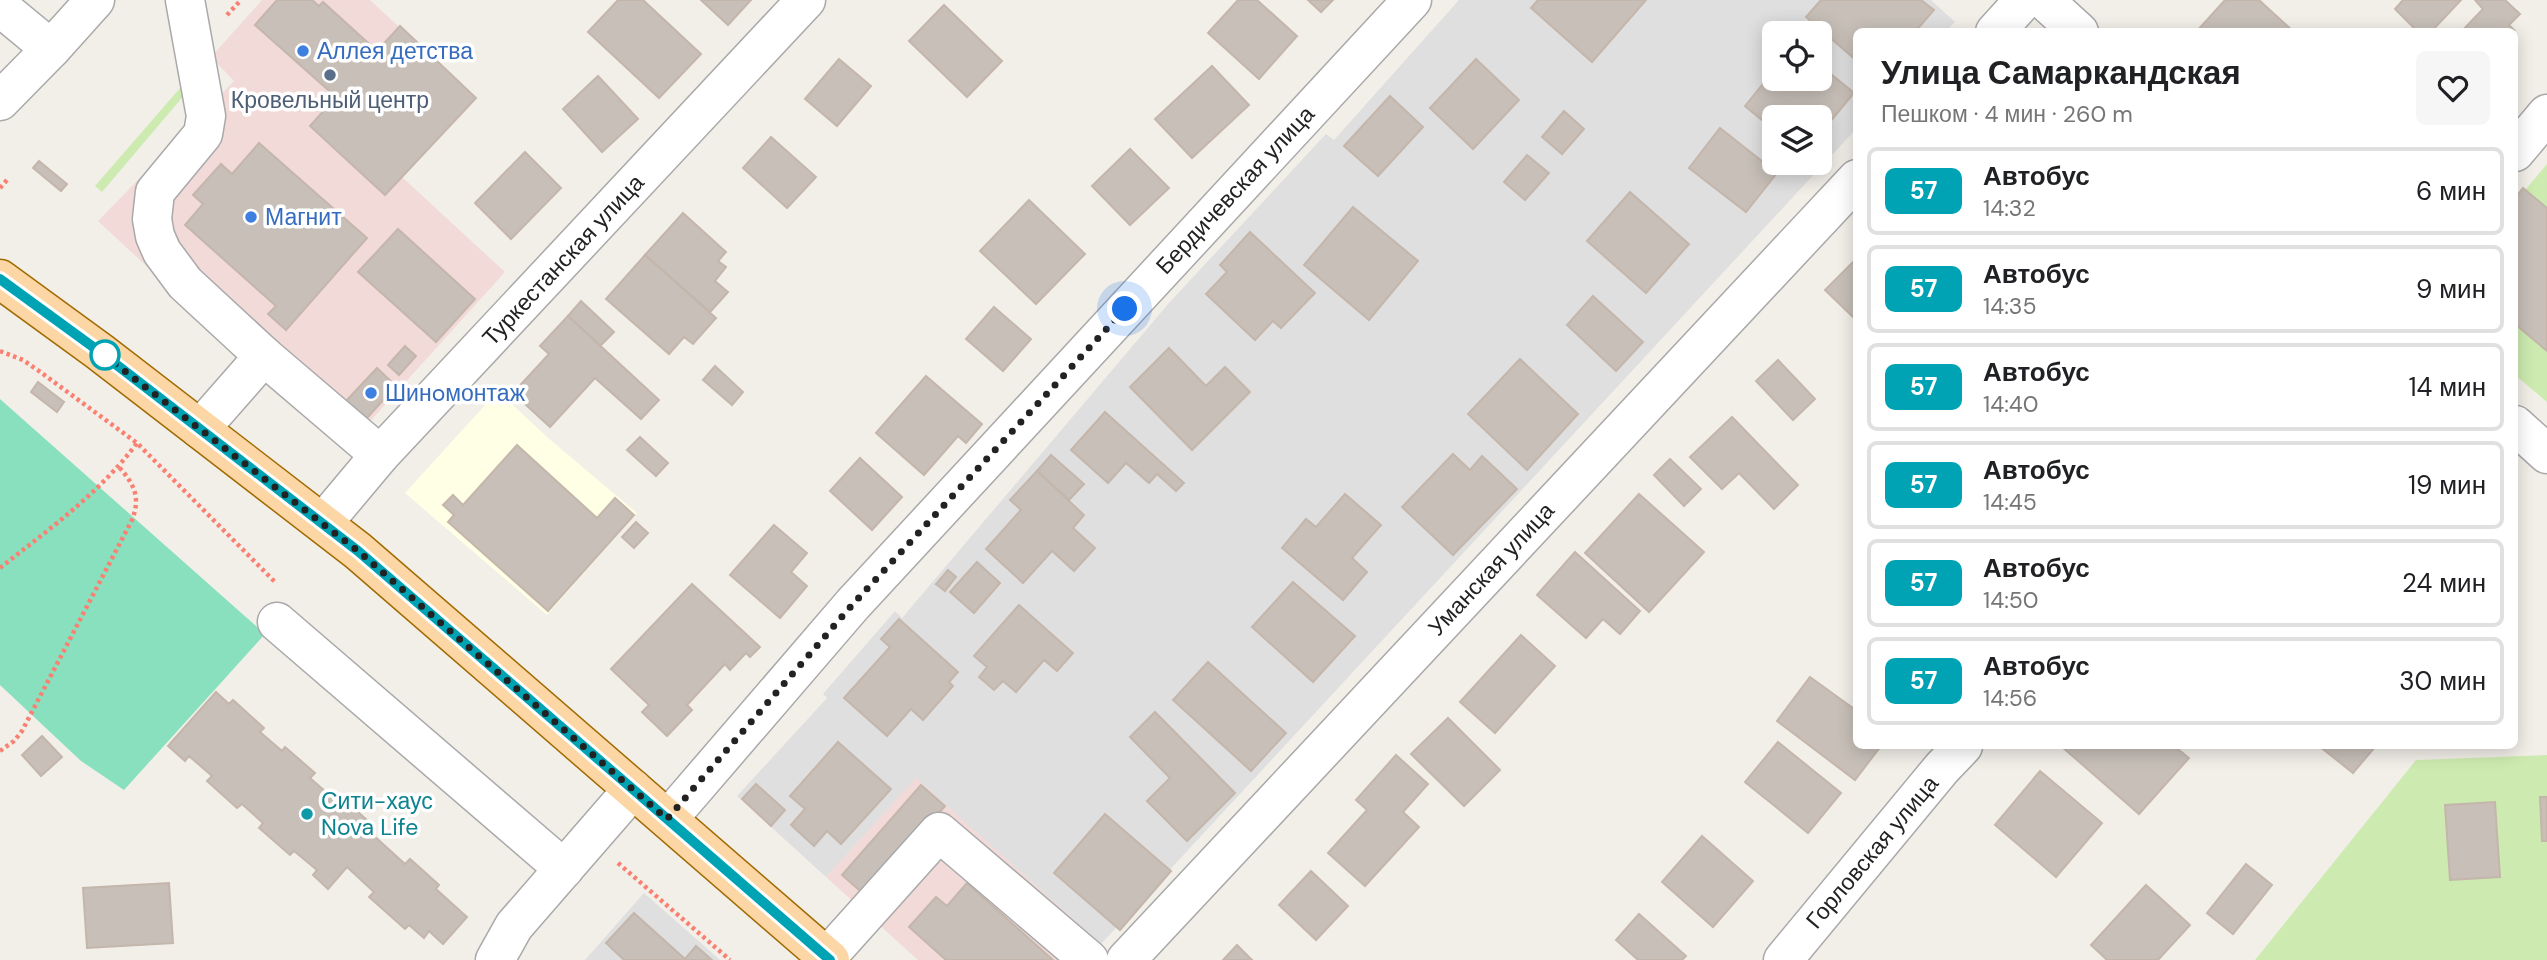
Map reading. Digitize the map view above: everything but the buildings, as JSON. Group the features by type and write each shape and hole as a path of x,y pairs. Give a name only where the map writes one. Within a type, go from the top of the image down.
{"main road":[{"path":"0,279 323,523 828,959"}],"street":[{"path":"0,101 51,50 95,0"},
{"path":"185,0 206,116 205,126 203,134 155,192 152,212 155,236 162,252 179,276 264,356 380,455"},
{"name":"Туркестанская улица","path":"323,523 380,455 806,0"},
{"name":"Бердичевская улица","path":"667,819 853,604 1412,0"},
{"path":"1999,28 2024,0"},
{"path":"2044,0 2075,28"},
{"path":"0,6 51,50"},
{"path":"2518,148 2547,114"},
{"name":"Уманская улица","path":"1126,960 1853,183"},
{"path":"200,429 264,356"},
{"path":"2518,428 2547,454"},
{"path":"277,622 564,869"},
{"name":"Горловская улица","path":"1783,960 1960,749"},
{"path":"495,960 514,926 633,789"},
{"path":"828,959 939,832 1089,960"}],"path":[{"path":"0,188 7,180"},
{"path":"0,568 76,509 119,467 136,443"},
{"path":"0,751 22,731 132,520 136,509 135,488 119,467"}],"shaded area":[{"path":"262,0 370,0 476,98 402,177 505,272 344,450 98,221 234,81 211,57"},
{"path":"1459,0 1931,0 1955,22 1949,28 1853,28 1853,132 1832,155 1832,105 1762,105 1762,175 1813,175 1101,944 916,779 826,877 737,796 827,698 823,694 895,611 902,618 1169,303 1326,134 1334,140"},
{"path":"498,391 547,437 637,513 547,615 405,493"},
{"path":"916,778 1101,944 1086,960 918,960 826,877"},
{"path":"644,893 720,960 585,960"}],"green space":[{"path":"181,87 186,93 102,192 95,186"},
{"path":"2547,164 2547,402 2518,378 2518,198"},
{"path":"0,399 265,634 124,790 81,761 0,685"},
{"path":"2547,755 2547,960 2255,960 2416,760"}],"bus line":[{"name":"57","path":"0,279 100,352 358,551 830,960"}],"place":[{"name":"Аллея детства","path":"303,51"},
{"name":"Кровельный центр","path":"330,75"},
{"name":"Магнит","path":"251,217"},
{"name":"Шинoмонтаж","path":"371,393"},
{"name":"Сити-хаус Nova Life","path":"307,814"}],"route":[{"path":"105,355 100,352 358,551 667,819 853,604 1125,309"}]}
